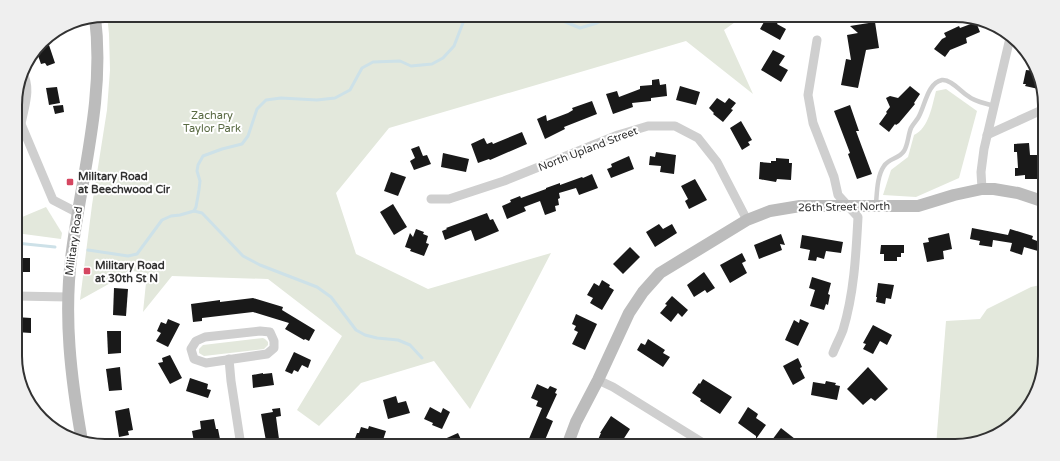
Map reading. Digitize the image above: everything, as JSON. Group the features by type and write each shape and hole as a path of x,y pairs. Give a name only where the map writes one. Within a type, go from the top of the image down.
{"street":[{"name":"Military Road","path":"81,435 69,344 68,297 72,252 93,125 98,40 95,23"},
{"path":"817,40 808,95 813,123 834,177 838,195 858,217 856,256 852,287 843,330 833,353"},
{"path":"982,189 981,172 984,149 1009,42"},
{"path":"22,110 28,91 26,80"},
{"path":"987,135 1038,113"},
{"name":"North Upland Street","path":"431,198 449,199 504,181 618,134 648,126 675,126 698,138 717,162 747,220"},
{"path":"22,132 53,200 78,213"},
{"name":"26th Street North","path":"570,439 576,422 598,380 629,313 643,292 660,272 747,220 770,211 800,206 918,206 954,195 982,189 994,189 1018,193 1038,200"},
{"path":"22,296 68,297"},
{"path":"260,331 270,332 274,340 274,348 266,354 229,359 206,363 194,359 191,348 196,341 204,337 260,331"},
{"path":"229,359 240,439"},
{"path":"598,380 613,387 697,439"}],"lane":[{"path":"876,206 881,174 884,165 898,157 904,151 912,127 919,118 933,86 940,81 945,80 953,84 969,97 994,106"}],"green space":[{"name":"Zachary Taylor Park","path":"108,22 735,22 724,30 753,94 686,41 389,128 336,193 356,254 428,289 551,253 470,409 434,361 361,383 319,426 297,410 342,336 268,279 172,276 143,312 147,273 132,271 80,300 92,205 107,110 110,70"},
{"path":"946,89 977,111 959,178 916,197 883,195 891,170 908,157 914,135 919,132 926,122 936,91"},
{"path":"46,207 62,233 61,239 22,234 22,217"},
{"path":"1038,286 1038,356 1034,382 1027,397 1014,415 987,433 960,439 937,439 946,321 980,319 987,309 1031,287"},
{"path":"263,338 268,342 268,345 264,349 204,356 199,353 199,349 203,345"}],"building":[{"path":"764,22 778,22 777,24 786,29 780,40 760,29"},
{"path":"875,22 879,48 866,50 858,88 841,85 846,59 851,60 847,35 858,33 850,26"},
{"path":"971,24 976,25 980,32 966,38 967,43 950,50 945,57 934,49 942,39 946,37 944,33 959,26 960,28"},
{"path":"49,45 55,63 47,66 45,63 41,64 38,56 46,46"},
{"path":"773,50 785,56 779,65 788,70 781,82 761,70"},
{"path":"1026,70 1031,71 1036,88 1025,86 1026,84 1023,84"},
{"path":"659,79 660,85 666,84 667,96 651,98 651,101 632,103 633,107 613,114 606,94 617,91 619,97 640,89 640,86 652,85 652,80"},
{"path":"680,86 700,92 696,105 676,100"},
{"path":"910,86 920,94 914,103 915,104 899,123 896,125 895,124 889,132 879,124 890,107 886,98 890,96 898,98"},
{"path":"57,87 60,103 49,105 46,88"},
{"path":"717,98 725,103 729,98 736,103 731,109 733,110 723,122 713,114 714,113 709,108"},
{"path":"592,101 597,114 564,127 565,129 545,139 537,119 546,115 547,121 568,113 573,110 572,108"},
{"path":"63,105 64,112 55,114 53,106"},
{"path":"850,105 859,131 856,131 872,174 857,179 848,154 850,153 834,111"},
{"path":"741,121 752,140 748,142 750,145 742,150 730,128"},
{"path":"522,132 527,144 490,160 489,159 478,163 471,144 484,138 487,144 492,142 493,144"},
{"path":"1029,143 1030,155 1038,155 1038,179 1025,179 1025,175 1015,176 1015,168 1018,168 1017,152 1014,152 1014,144"},
{"path":"419,146 423,156 427,155 431,164 414,170 410,161 415,158 411,149"},
{"path":"656,152 676,155 674,174 660,172 661,166 649,165 650,156 655,157"},
{"path":"443,153 469,159 466,172 441,167"},
{"path":"629,156 634,169 611,178 607,169 612,167 611,164"},
{"path":"776,158 789,159 789,163 792,163 791,180 777,179 776,182 759,179 760,162 771,163 771,161 776,161"},
{"path":"391,172 406,177 398,196 384,191"},
{"path":"592,174 598,188 579,195 576,188 559,193 559,205 555,206 556,211 545,215 540,201 524,207 526,211 507,219 502,206 511,202 510,200 520,196 521,198 560,183 560,185"},
{"path":"695,179 707,200 689,209 685,201 688,199 681,186"},
{"path":"393,204 407,227 394,235 380,212"},
{"path":"487,213 490,220 493,219 499,231 475,241 471,230 445,240 442,231 447,229 446,228"},
{"path":"659,224 663,229 672,224 677,233 655,247 646,232"},
{"path":"972,228 1008,235 1010,229 1033,236 1032,239 1038,241 1038,251 1024,247 1022,255 1010,251 1012,243 993,240 992,247 979,245 980,241 970,239"},
{"path":"416,229 424,232 423,234 428,236 426,243 429,244 424,256 410,251 411,249 405,247 410,233 413,237"},
{"path":"949,233 952,249 943,251 944,259 927,262 923,243 929,242 928,238"},
{"path":"781,234 785,245 780,244 782,250 759,259 754,245"},
{"path":"802,235 843,242 841,253 826,251 824,259 817,257 816,261 808,260 810,250 800,248"},
{"path":"881,245 904,245 904,253 901,253 901,257 897,257 897,261 884,261 884,254 880,254"},
{"path":"630,247 640,257 623,274 613,264"},
{"path":"742,253 746,261 742,263 747,273 730,283 720,265"},
{"path":"22,258 30,258 30,272 22,272"},
{"path":"704,272 715,288 707,293 705,290 694,297 687,285"},
{"path":"812,277 831,283 828,294 830,295 828,305 826,304 824,310 810,306 815,290 809,288"},
{"path":"602,280 610,285 609,287 614,290 602,310 590,303 593,298 587,295 594,283 599,286"},
{"path":"878,283 894,285 891,299 886,298 885,304 876,302"},
{"path":"114,288 128,289 126,316 113,315"},
{"path":"672,296 688,310 682,317 678,313 671,322 660,313"},
{"path":"253,298 283,307 282,310 315,330 309,341 304,340 285,329 289,323 253,312 202,318 202,321 193,322 191,304"},
{"path":"576,314 597,324 585,350 572,344 578,332 574,330 576,326 572,324"},
{"path":"22,317 31,318 31,333 22,332"},
{"path":"168,319 180,324 168,347 156,341 161,333 157,331 161,322 166,324"},
{"path":"800,319 809,323 798,346 785,340 794,320 799,323"},
{"path":"873,325 892,335 887,345 880,341 873,354 863,349 866,344 863,343"},
{"path":"107,331 121,331 121,353 108,354"},
{"path":"648,339 665,350 663,353 670,357 663,367 637,350 641,343 645,345"},
{"path":"294,352 311,360 308,368 302,365 298,372 294,370 292,374 285,371"},
{"path":"170,355 182,378 170,384 158,363 163,362 162,358"},
{"path":"798,358 802,367 800,368 805,378 793,385 783,366"},
{"path":"120,367 122,390 109,391 106,369"},
{"path":"868,367 888,389 875,401 871,398 863,405 847,389"},
{"path":"272,373 274,385 253,388 252,375"},
{"path":"190,378 208,384 207,389 211,390 208,398 186,391"},
{"path":"703,379 732,397 720,414 700,401 701,399 692,393"},
{"path":"826,381 836,383 835,385 840,386 837,400 811,395 813,382 825,384"},
{"path":"537,384 548,389 550,386 557,389 555,393 557,394 546,418 553,421 545,439 529,439 542,408 536,406 538,401 531,398"},
{"path":"396,396 398,403 406,401 410,413 388,419 383,400"},
{"path":"430,407 441,413 443,408 450,412 442,429 432,425 433,423 424,419"},
{"path":"748,407 758,414 756,418 766,425 756,439 756,436 738,423"},
{"path":"129,408 133,430 128,431 129,435 119,437 115,411"},
{"path":"280,408 281,416 276,417 279,439 266,439 261,414 273,412 272,409"},
{"path":"611,416 630,429 624,439 598,439 600,433"},
{"path":"214,419 220,439 193,439 192,431 201,429 200,421"},
{"path":"369,426 386,431 383,439 355,439 361,427 368,429"},
{"path":"781,428 795,439 773,439"},
{"path":"458,433 461,439 445,439"}],"waterway":[{"path":"194,211 200,181 197,171 198,165 203,156 242,144 248,136 257,109 266,100 281,98 317,100 335,98 350,90 362,68 373,62 400,61 411,66 432,64 443,58 454,46 463,22"},
{"path":"566,22 580,28 599,22"},
{"path":"88,250 128,256 137,254 162,220 171,216 194,211 202,213 243,256 260,265 317,287 331,297 356,330 365,335 398,340 410,345 422,358"},
{"path":"22,244 55,247"}],"place":[{"name":"Military Road at Beechwood Cir","path":"70,182"},
{"name":"Military Road at 30th St N","path":"87,271"}]}
